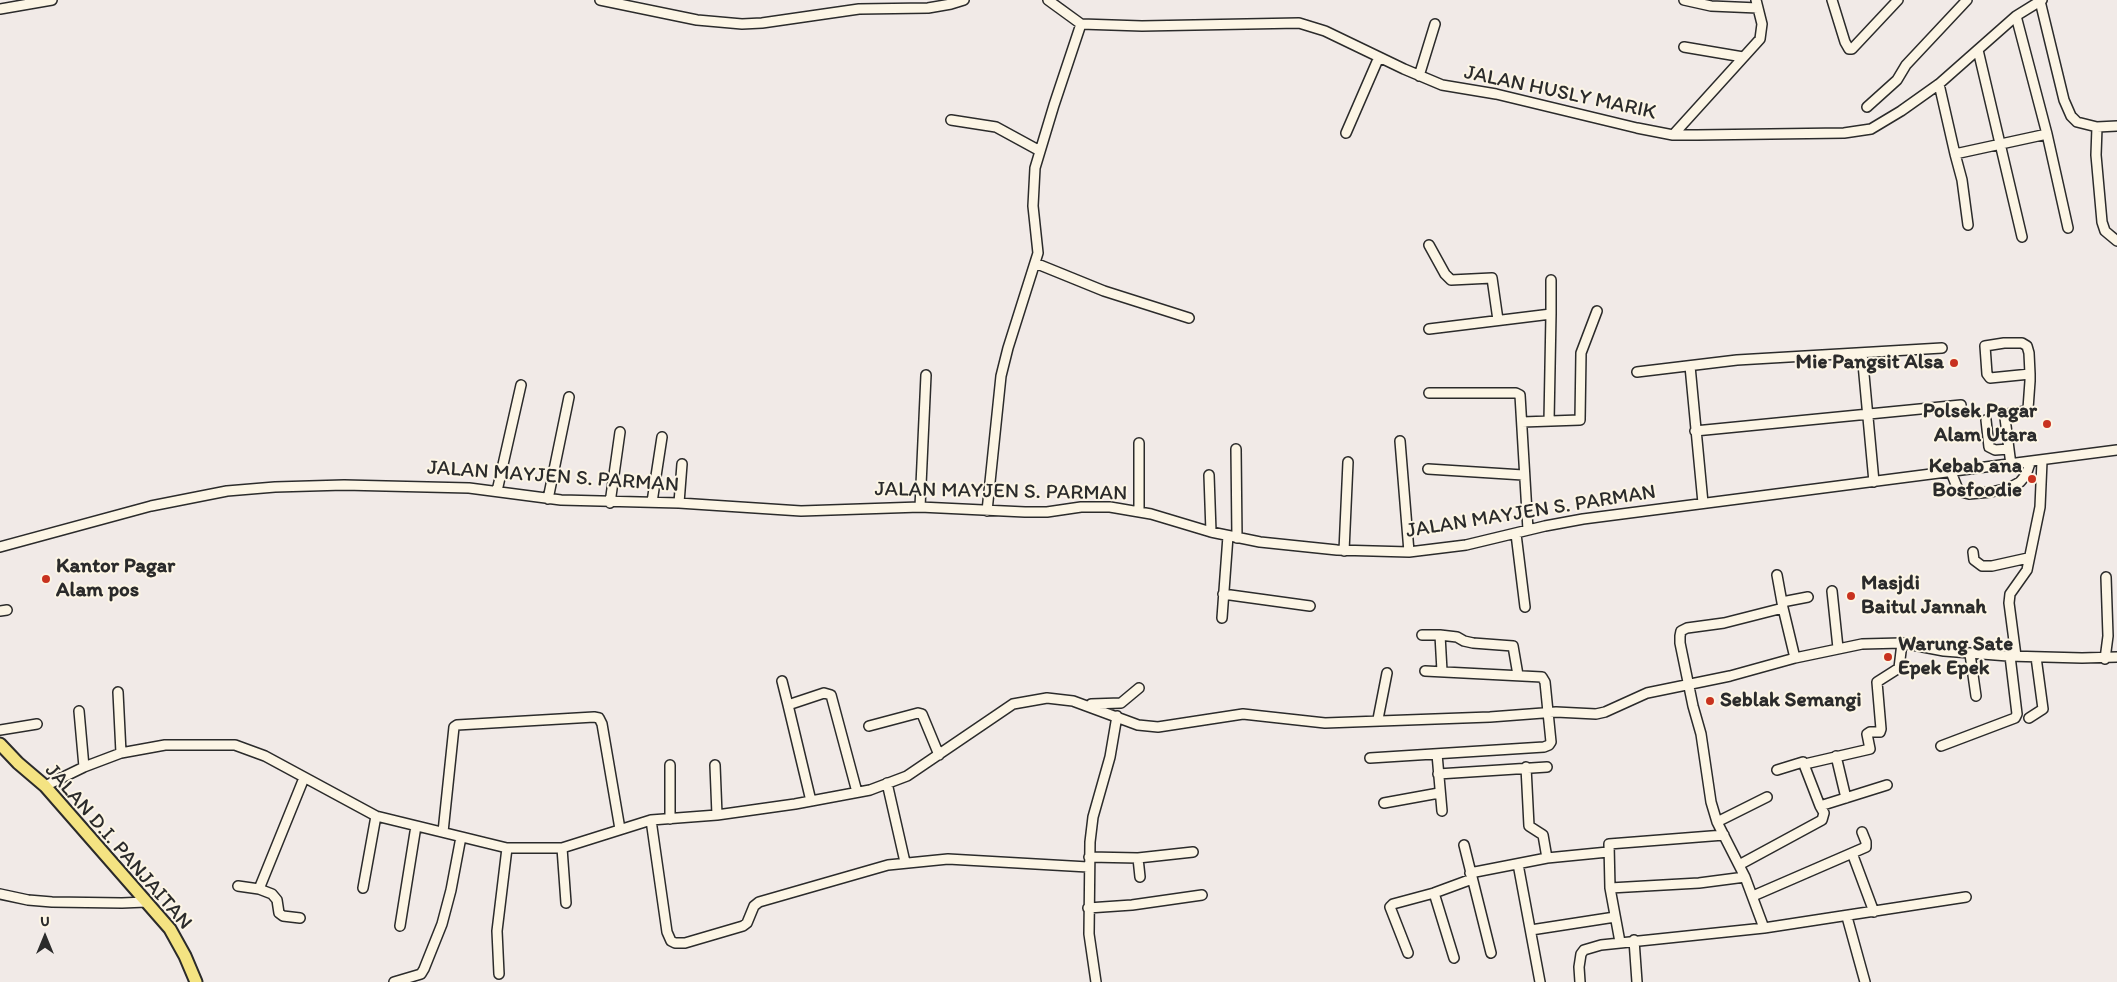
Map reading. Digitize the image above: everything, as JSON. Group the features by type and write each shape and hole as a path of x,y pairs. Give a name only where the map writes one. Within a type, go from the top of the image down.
{"main road":[{"name":"JALAN D.I. PANJAITAN","path":"0,744 18,764 45,786 170,929 185,956 196,982"}],"street":[{"path":"0,9 52,0"},
{"path":"600,0 697,20 742,24 762,23 859,9 928,8 964,0"},
{"path":"987,511 1001,376 1038,253 1033,189 1035,168 1081,24 1048,0"},
{"path":"1673,135 1760,39 1762,24 1757,4 1711,6 1684,0"},
{"path":"1832,0 1849,49 1852,49 1898,0"},
{"path":"1867,107 1897,80 1906,65 1968,0"},
{"path":"2041,1 2068,110 2075,121 2098,127 2117,126"},
{"name":"JALAN HUSLY MARIK","path":"1081,24 1142,26 1299,23 1325,31 1419,76 1442,84 1496,94 1673,135 1863,132 1901,111 1939,84 2016,16 2041,1"},
{"path":"2016,16 2047,134 2068,228"},
{"path":"1419,76 1436,24"},
{"path":"1684,47 1743,58"},
{"path":"1978,50 2022,237"},
{"path":"1346,133 1379,57"},
{"path":"1939,84 1962,180 1968,225"},
{"path":"951,120 996,128 1040,151"},
{"path":"2098,127 2096,155 2102,222 2105,231 2117,241"},
{"path":"1955,154 2047,134"},
{"path":"1429,244 1445,274 1451,280 1492,278 1498,320"},
{"path":"1036,263 1104,291 1189,318"},
{"path":"1550,421 1551,280"},
{"path":"1522,422 1580,420 1581,353 1597,311"},
{"path":"1429,329 1550,314"},
{"path":"2011,465 2005,418 2008,414 2026,412 2028,409 2030,374 2027,346 2022,343 2004,343 1985,346 1987,374 1990,378 2030,374"},
{"path":"1637,372 1737,360 1942,348"},
{"path":"1862,353 1874,482"},
{"path":"1690,366 1703,502"},
{"path":"920,507 926,376"},
{"path":"497,491 521,386"},
{"path":"1429,393 1518,394 1522,400 1528,530"},
{"path":"548,499 569,397"},
{"path":"1695,431 1961,405"},
{"path":"1986,420 1989,447 1994,450 2009,449"},
{"path":"610,502 620,432"},
{"path":"652,502 662,436"},
{"path":"1400,441 1409,552"},
{"path":"1139,443 1139,512"},
{"path":"1222,618 1232,537 1236,449"},
{"name":"JALAN MAYJEN S. PARMAN","path":"0,547 151,506 253,488 344,485 418,486 497,491 548,499 679,503 802,511 920,507 1047,512 1110,506 1232,537 1280,545 1344,551 1409,552 1466,546 1528,530 1583,519 1703,502 2030,463 2117,450"},
{"path":"1941,746 2015,718 2017,714 2009,599 2024,576 2040,507 2042,461"},
{"path":"1344,551 1348,462"},
{"path":"1951,472 1961,492 1969,494 1991,492 2009,488 2020,482 2026,475 2030,463"},
{"path":"679,503 682,464"},
{"path":"1428,469 1524,475"},
{"path":"1209,475 1211,532"},
{"path":"1516,534 1525,606"},
{"path":"1973,552 1974,560 1982,566 1992,566 2028,558"},
{"path":"1777,575 1795,658"},
{"path":"2105,659 2108,636 2106,577"},
{"path":"1832,591 1838,648"},
{"path":"1224,594 1310,606"},
{"path":"1764,928 1753,896 1717,822 1711,802 1701,734 1680,643 1683,629 1724,623 1808,597"},
{"path":"1422,635 1440,635 1456,637 1473,643 1513,646 1518,675"},
{"path":"1440,635 1442,671"},
{"path":"45,786 84,767 121,754 165,745 235,745 265,756 376,816 506,848 562,848 650,820 717,814 811,801 870,790 907,776 1013,704 1047,698 1073,701 1138,725 1158,727 1243,714 1317,723 1547,713 1596,714 1605,712 1647,693 1838,648 1880,642 1902,643 1970,654 2105,659 2117,657"},
{"path":"1777,770 1800,763 1805,764 1868,750 1870,746 1867,734 1881,731 1877,682 1898,668 1902,643"},
{"path":"1970,654 1976,696"},
{"path":"2029,718 2043,709 2036,657"},
{"path":"1370,758 1549,745 1552,739 1547,713 1545,682 1542,677 1425,671"},
{"path":"1378,720 1387,673"},
{"path":"782,681 811,801"},
{"path":"1083,704 1120,703 1138,688"},
{"path":"118,692 121,754"},
{"path":"788,705 824,694 832,695 857,792"},
{"path":"79,710 84,767"},
{"path":"869,726 918,713 922,714 939,755"},
{"path":"1096,982 1089,934 1088,867 1093,817 1110,757 1117,716"},
{"path":"443,832 454,727 457,725 594,717 598,718 602,724 620,829"},
{"path":"0,730 37,724"},
{"path":"1437,754 1442,811"},
{"path":"1836,756 1846,798"},
{"path":"670,764 670,819"},
{"path":"1739,865 1820,821 1824,816 1805,764"},
{"path":"715,765 717,814"},
{"path":"1526,767 1529,826 1543,834 1547,858"},
{"path":"1438,774 1547,767"},
{"path":"259,889 304,778"},
{"path":"887,783 905,862"},
{"path":"1820,806 1887,785"},
{"path":"1384,803 1439,793"},
{"path":"1717,822 1767,797"},
{"path":"363,888 376,816"},
{"path":"650,820 667,932 671,941 675,943 685,943 743,926 747,923 754,906 759,902 830,883 872,869 905,862 948,859 1088,867"},
{"path":"400,926 416,826"},
{"path":"1753,896 1867,846 1862,832"},
{"path":"1620,942 1610,888 1608,844 1612,842 1724,835"},
{"path":"394,982 421,974 424,969 442,924 451,890 461,837"},
{"path":"1464,845 1491,953"},
{"path":"499,974 497,931 506,848"},
{"path":"562,848 566,903"},
{"path":"1089,857 1138,858 1194,852"},
{"path":"1408,953 1390,907 1393,904 1434,893 1471,876 1518,864 1547,858 1608,852"},
{"path":"1852,853 1874,912"},
{"path":"1138,858 1140,877"},
{"path":"1518,864 1540,982"},
{"path":"1610,888 1698,883 1745,877"},
{"path":"238,886 259,889 272,894 277,900 279,913 283,916 300,918"},
{"path":"1434,893 1454,958"},
{"path":"0,894 28,900 52,902 122,904 146,902"},
{"path":"1088,908 1132,905 1202,894"},
{"path":"1580,982 1579,959 1584,950 1620,942 1764,928 1846,917 1966,897"},
{"path":"1846,917 1865,982"},
{"path":"1530,930 1615,918"},
{"path":"1634,940 1637,982"}],"place":[{"name":"Mie Pangsit Alsa","path":"1954,363"},
{"name":"Polsek Pagar Alam Utara","path":"2047,424"},
{"name":"Kebab ana Bosfoodie","path":"2032,479"},
{"name":"Kantor Pagar Alam pos","path":"46,579"},
{"name":"Masjdi Baitul Jannah","path":"1851,596"},
{"name":"Warung Sate Epek Epek","path":"1888,657"},
{"name":"Seblak Semangi","path":"1710,701"}]}
